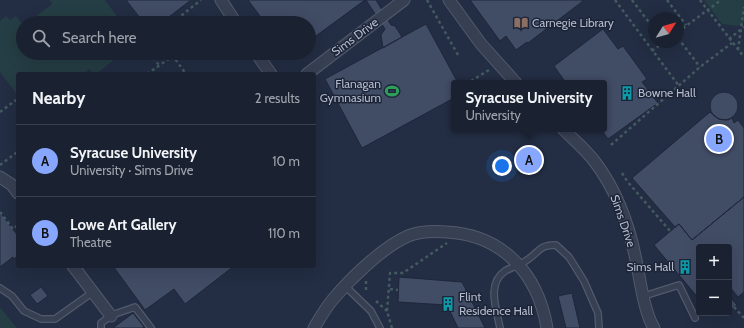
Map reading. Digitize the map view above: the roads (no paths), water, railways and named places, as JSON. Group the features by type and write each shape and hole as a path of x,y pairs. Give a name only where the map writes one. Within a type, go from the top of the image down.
{"street":[{"path":"220,0 231,16"},
{"name":"Sims Drive","path":"310,72 404,0"},
{"path":"449,0 481,44 513,80"},
{"path":"261,60 270,72"},
{"name":"Sims Drive","path":"566,132 594,161 608,181 619,202 631,234 644,296 654,328"},
{"path":"0,177 12,185 16,190"},
{"path":"314,328 333,299 353,277 389,247 409,236 422,232 437,231 463,234 485,240 497,246 518,264 538,295 545,316 547,328"},
{"path":"75,268 111,316"}],"lane":[{"path":"500,328 493,293 494,285 504,272 527,260 546,245 556,245 569,257 584,281 598,313 599,328"},
{"path":"644,296 679,285 695,318"},
{"path":"345,286 371,311 380,328"},
{"path":"0,288 12,296 24,311 41,319 55,319 93,292"},
{"path":"101,328 101,323 111,316 135,307 151,328"}],"place":[{"name":"Carnegie Library","path":"521,23"},
{"name":"Flanagan Gymnasium","path":"392,91"},
{"name":"Bowne Hall","path":"627,93"},
{"name":"Lowe Art Gallery","path":"719,139"},
{"name":"Syracuse University","path":"529,160"},
{"name":"Sims Hall","path":"685,267"},
{"name":"Flint Residence Hall","path":"448,304"}]}
